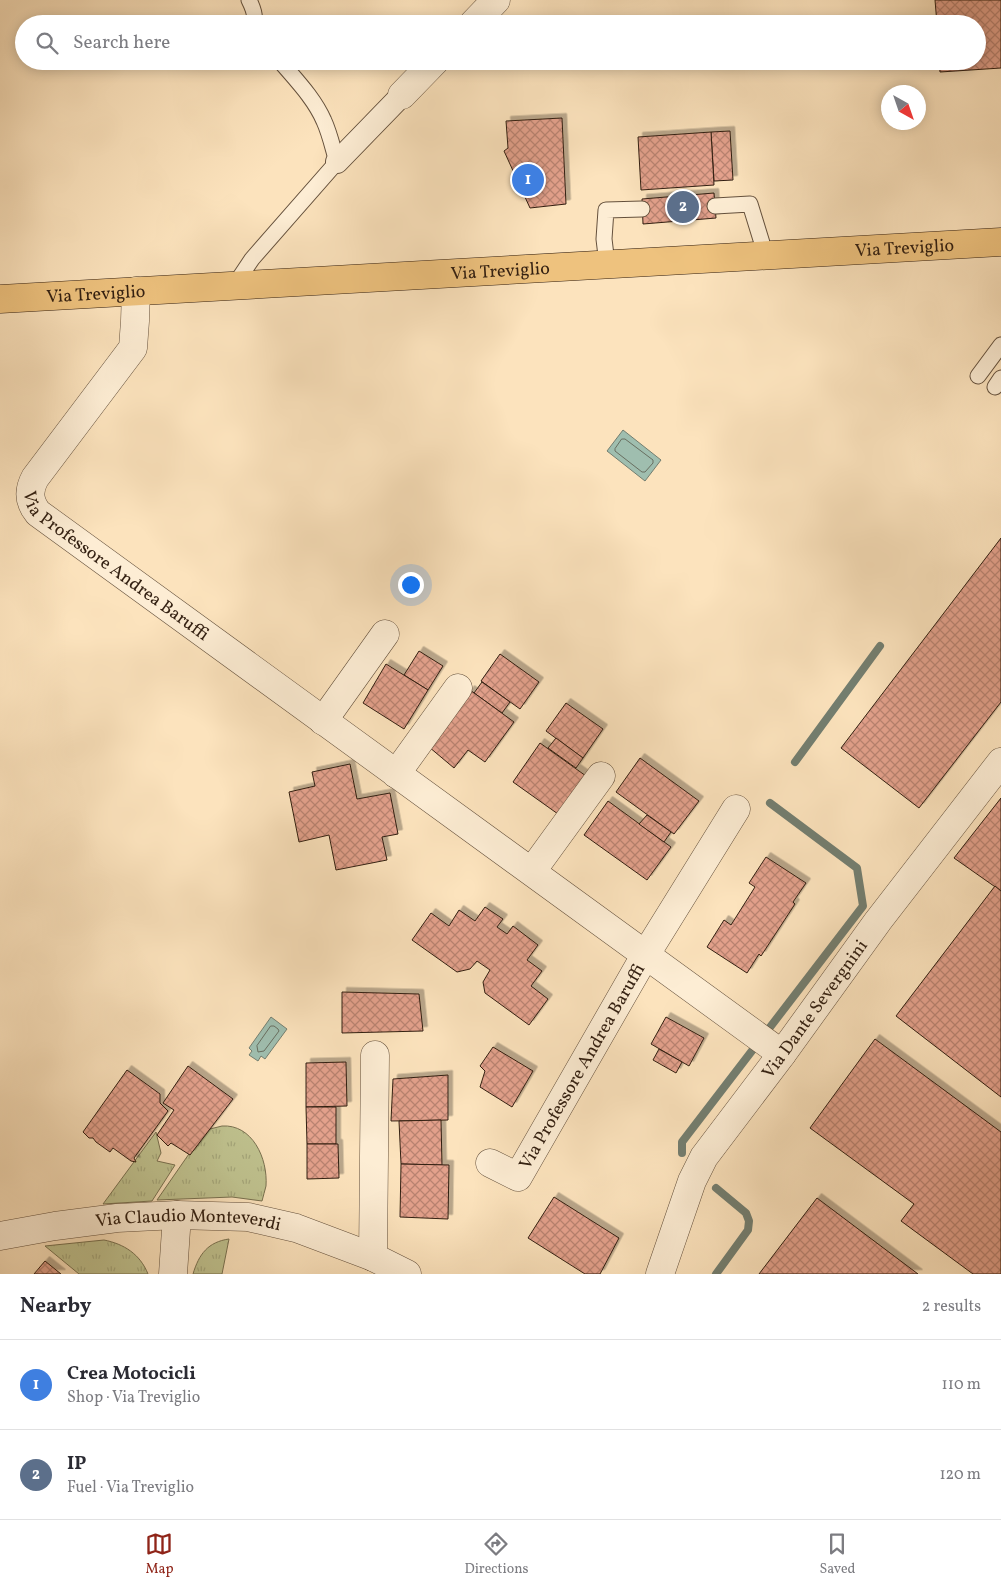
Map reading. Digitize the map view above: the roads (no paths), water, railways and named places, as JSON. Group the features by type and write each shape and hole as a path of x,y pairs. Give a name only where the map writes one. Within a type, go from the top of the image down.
{"main road":[{"name":"Via Treviglio","path":"0,300 1001,242"}],"street":[{"path":"482,15 496,0"},
{"path":"337,162 427,70"},
{"name":"Via Professore Andrea Baruffi","path":"136,291 136,321 133,348 34,478 30,493 33,507 38,513 768,1044"},
{"path":"323,721 385,634"},
{"path":"396,774 458,688"},
{"name":"Via Dante Severgnini","path":"660,1274 692,1181 704,1156 768,1044 878,921 1001,762"},
{"path":"532,871 601,776"},
{"name":"Via Professore Andrea Baruffi","path":"490,1162 518,1177 646,954 736,809"},
{"path":"373,1257 376,1055"},
{"path":"173,1274 177,1216"},
{"name":"Via Claudio Monteverdi","path":"0,1236 55,1226 117,1218 177,1216 248,1217 296,1228 373,1257 407,1274"}],"lane":[{"path":"249,0 254,15"},
{"path":"234,286 252,259 337,162 320,112 312,99 288,70"},
{"path":"715,206 750,204 766,256"},
{"path":"607,264 604,239 606,210 642,208"},
{"path":"978,376 1001,345"}],"water":[{"path":"623,430 661,460 645,481 607,451"},
{"path":"271,1017 287,1029 265,1059 261,1056 258,1061 249,1055 252,1051 249,1048"}],"waterway":[{"path":"795,762 880,646"},
{"path":"682,1153 682,1142 863,906 857,868 770,803"},
{"path":"716,1188 746,1213 749,1221 748,1230 716,1274"}],"place":[{"name":"Crea Motocicli","path":"528,180"},
{"name":"IP","path":"683,207"}]}
